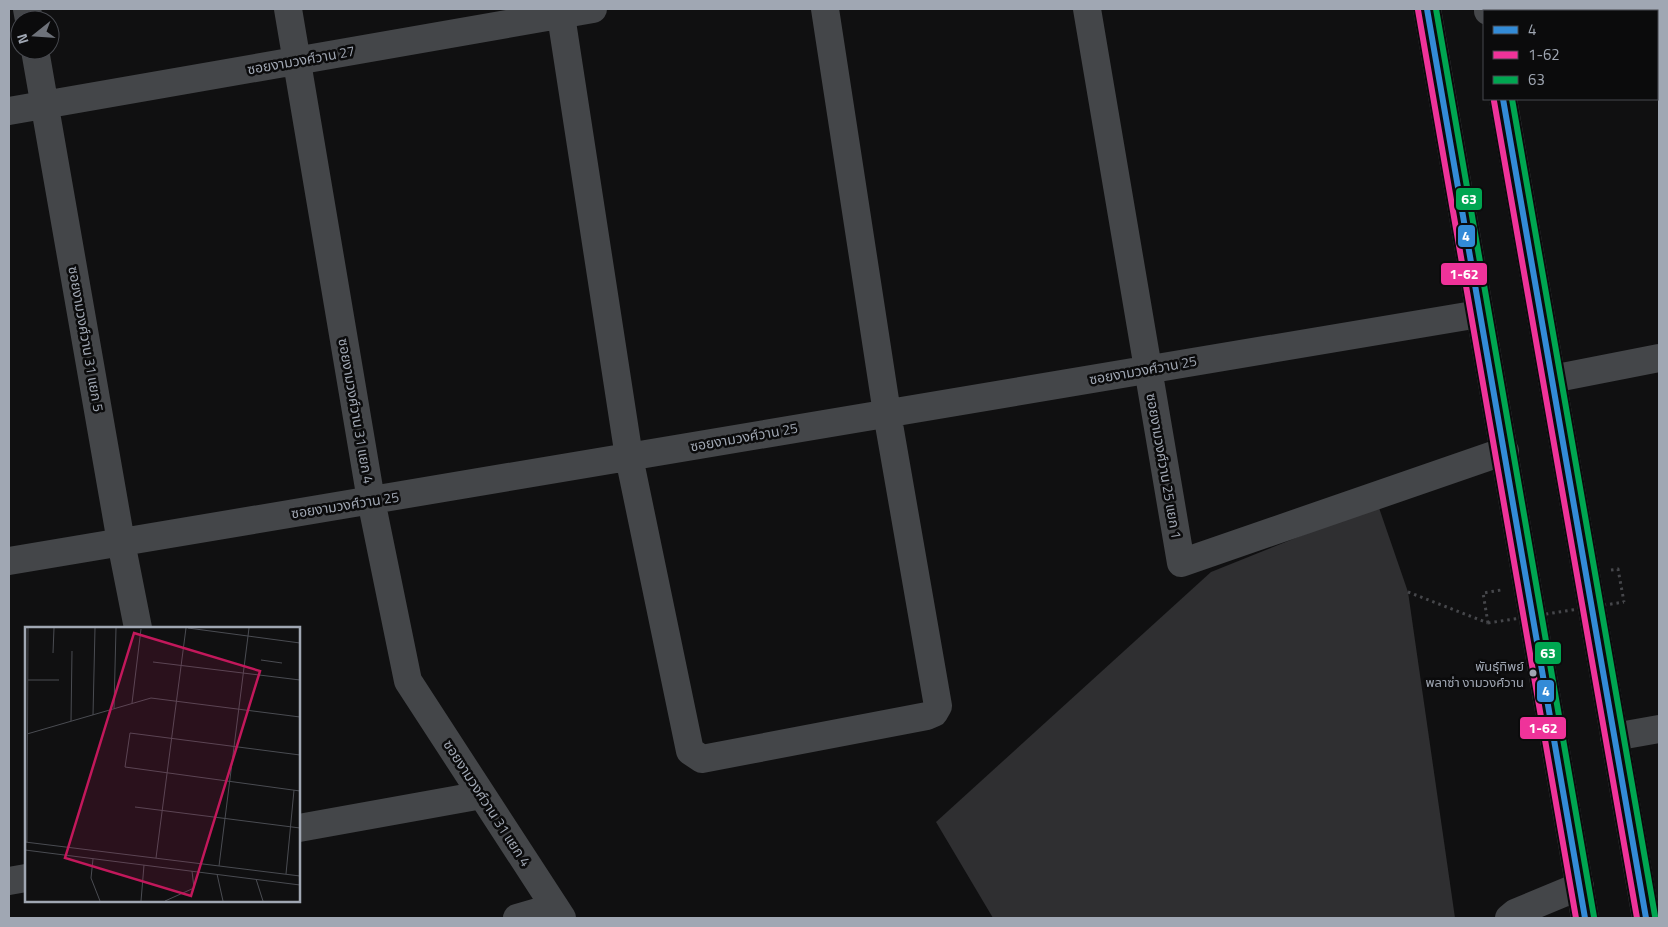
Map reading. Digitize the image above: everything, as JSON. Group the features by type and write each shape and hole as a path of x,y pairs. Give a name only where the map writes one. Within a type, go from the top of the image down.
{"main road":[{"path":"1427,9 1586,918"},
{"path":"1503,100 1646,918"}],"street":[{"name":"ซอยงามวงศ์วาน 31 แยก 4","path":"288,9 371,500 408,681 559,913"},
{"name":"ซอยงามวงศ์วาน 27","path":"9,110 297,61 560,12 593,9"},
{"path":"560,12 628,457 690,751 702,759 927,716 934,713 938,706 887,413 824,9"},
{"name":"ซอยงามวงศ์วาน 25 แยก 1","path":"1086,9 1181,563 1505,451"},
{"name":"ซอยงามวงศ์วาน 31 แยก 5","path":"37,60 121,542 138,627"},
{"name":"ซอยงามวงศ์วาน 25","path":"9,561 1479,314"},
{"path":"1552,379 1659,358"},
{"path":"1614,737 1659,729"},
{"path":"300,828 482,795"},
{"path":"9,881 25,878"},
{"path":"1509,918 1515,913 1580,886"},
{"path":"517,918 559,913"}],"path":[{"path":"1408,592 1488,624 1624,602 1618,569"},
{"path":"1483,593 1488,624"}],"building":[{"name":"พันธุ์ทิพย์ พลาซ่า งามวงศ์วาน","path":"1378,505 1408,592 1455,918 993,918 936,822 1211,572"}],"transit line":[{"name":"4","path":"1427,9 1585,918"},
{"name":"63","path":"1436,9 1594,917"},
{"name":"1-62","path":"1418,10 1576,918"},
{"name":"4","path":"1503,100 1646,918"},
{"name":"63","path":"1512,100 1655,916"},
{"name":"1-62","path":"1494,101 1637,918"}],"place":[{"name":"พันธุ์ทิพย์ พลาซ่า งามวงศ์วาน","path":"1533,673"}]}
